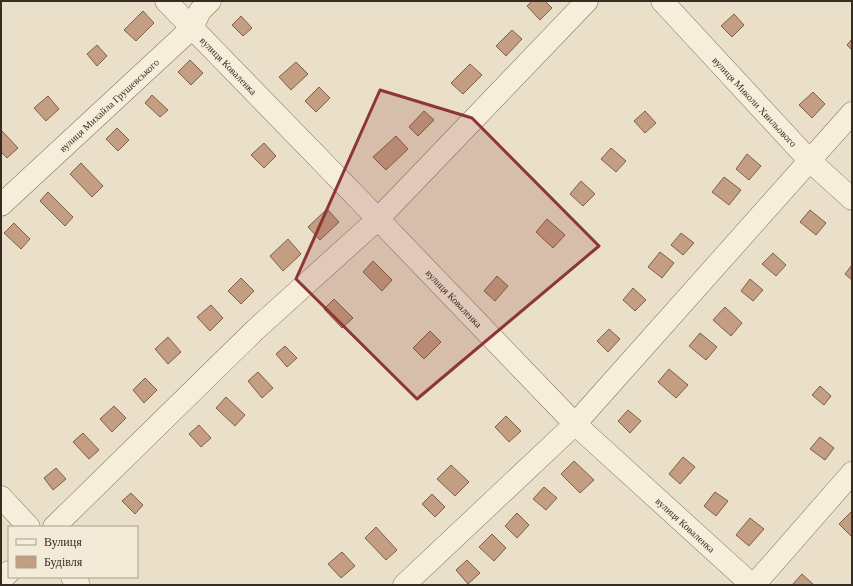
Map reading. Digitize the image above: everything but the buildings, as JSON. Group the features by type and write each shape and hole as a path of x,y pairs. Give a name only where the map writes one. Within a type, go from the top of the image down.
{"street":[{"name":"вулиця Коваленка","path":"166,1 575,424 753,585"},
{"name":"вулиця Михайла Грушевського","path":"1,205 192,28 200,10 210,1"},
{"path":"55,526 255,330 378,219 587,1"},
{"name":"вулиця Миколи Хвильового","path":"662,1 810,161 852,199"},
{"path":"404,585 575,424 852,113"},
{"path":"753,585 852,473"},
{"path":"1,497 27,526"}],"highlighted area":[{"path":"380,90 472,118 599,246 417,399 296,279"}]}
